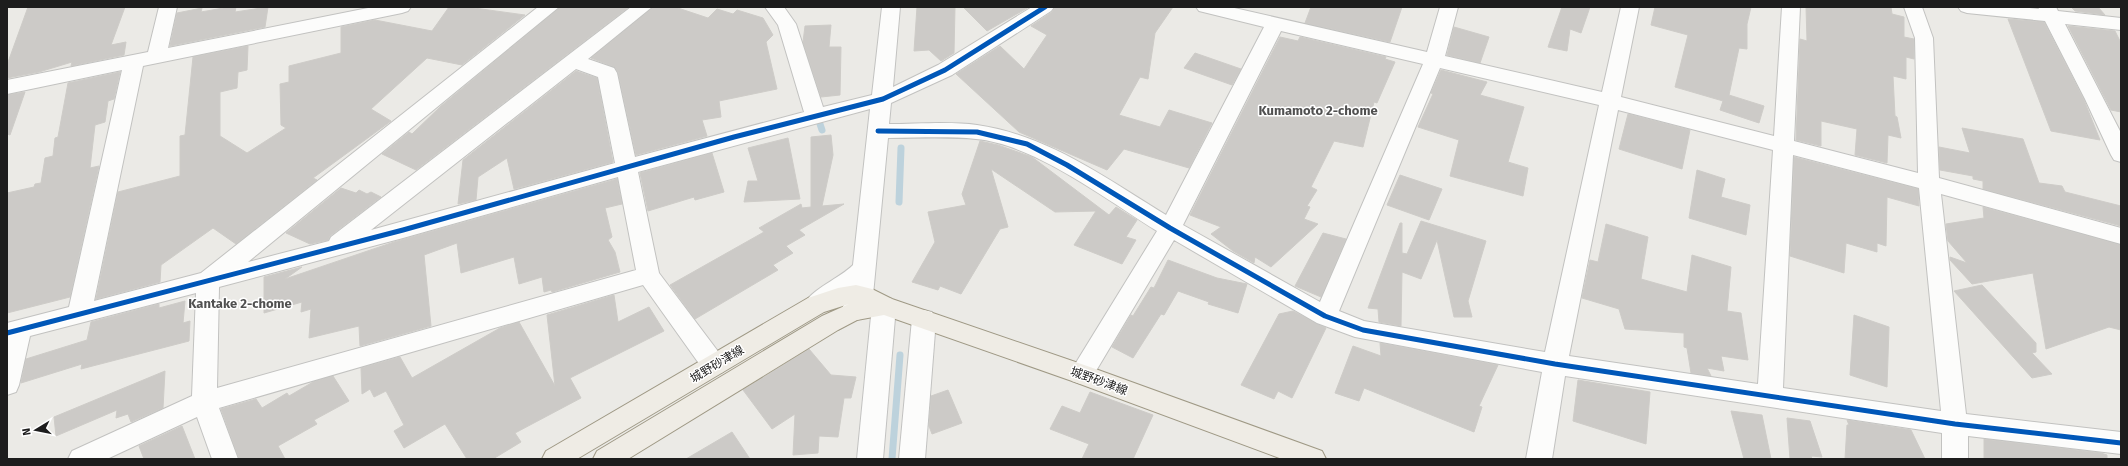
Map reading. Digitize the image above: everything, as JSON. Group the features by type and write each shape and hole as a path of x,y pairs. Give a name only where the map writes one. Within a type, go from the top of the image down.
{"main road":[{"name":"城野砂津線","path":"555,459 816,305 841,296 857,303 884,306 924,319 1313,459"},
{"name":"城野砂津線","path":"606,459 830,323 857,303"}],"street":[{"path":"156,57 168,7"},
{"path":"7,87 156,57 327,15 402,7"},
{"path":"225,459 204,402 208,281 550,7"},
{"path":"332,248 643,7"},
{"path":"774,7 787,24 822,115"},
{"path":"857,303 863,269 878,131 883,99 891,7"},
{"path":"7,384 13,332 332,248 626,166 883,99 945,70 1045,7"},
{"path":"1205,7 1610,101 1929,183 2121,236"},
{"path":"1325,316 1434,60 1449,7"},
{"path":"1539,459 1555,364 1630,7"},
{"path":"1770,396 1791,7"},
{"path":"1913,7 1924,38 1929,183 1955,424 1956,459"},
{"path":"1967,7 2049,11 2121,24"},
{"path":"2049,11 2095,99 2121,155"},
{"path":"1080,374 1170,228 1275,24"},
{"path":"79,315 134,61"},
{"path":"575,61 607,73 648,275 714,365"},
{"path":"878,131 977,132 1027,144 1067,164 1170,228 1325,316 1364,330 1555,364 1955,424 2121,444"},
{"path":"816,305 851,281 863,269"},
{"path":"81,459 204,402 648,275"},
{"path":"870,459 884,306"},
{"path":"912,459 924,319"}],"building":[{"path":"28,7 125,7 111,45 126,42 124,55 71,66 72,62 39,72 7,78 7,65"},
{"path":"236,7 235,12 268,7 265,27 170,46 177,13 202,8 201,12"},
{"path":"449,7 467,7 525,15 462,65 427,58 371,109 391,121 313,178 317,180 236,244 213,228 161,265 160,282 96,299 118,192 180,176 180,136 185,135 193,57 248,46 247,70 238,72 237,88 220,92 220,136 247,153 286,128 281,125 280,84 289,82 289,66 341,53 341,27 375,20 432,31"},
{"path":"560,7 629,7 416,170 382,154 409,132 412,134 441,106"},
{"path":"653,7 675,7 708,18 717,9 733,14 737,10 763,18 773,35 766,42 777,89 719,101 721,117 702,120 707,136 636,155 618,72 614,67 591,58"},
{"path":"917,7 955,7 954,53 941,61 929,50 914,51"},
{"path":"963,7 1029,7 987,31"},
{"path":"1055,7 1173,7 1155,33 1148,79 1140,77 1119,115 1160,127 1169,110 1212,123 1189,168 1124,149 1107,170 1019,132 956,74 1000,46 1024,69 1047,35 1031,26 1052,12"},
{"path":"1311,7 1402,7 1390,42 1305,23"},
{"path":"1562,7 1590,7 1581,33 1570,29 1567,51 1548,47"},
{"path":"1655,7 1751,7 1747,24 1747,49 1739,48 1729,95 1764,106 1759,123 1720,110 1723,101 1675,87 1688,35 1651,25"},
{"path":"1806,7 1891,7 1892,14 1904,17 1904,37 1914,39 1914,59 1906,57 1906,79 1893,76 1895,116 1897,117 1901,138 1888,135 1887,163 1855,155 1857,129 1821,121 1821,146 1796,140 1800,39 1807,41"},
{"path":"2071,7 2098,7 2105,15 2075,11"},
{"path":"2008,19 2044,22 2084,100 2100,140 2051,131"},
{"path":"831,25 829,47 841,47 840,95 821,97 803,42 805,26"},
{"path":"2068,26 2115,31 2121,43 2121,112 2111,110"},
{"path":"1454,27 1489,37 1480,63 1447,55"},
{"path":"1280,37 1298,41 1300,37 1386,57 1385,59 1395,62 1377,103 1374,102 1363,147 1334,141 1311,187 1317,190 1307,206 1310,207 1304,219 1318,224 1271,267 1255,257 1254,263 1233,251 1211,234 1221,227 1190,215"},
{"path":"1195,53 1241,69 1232,85 1184,68"},
{"path":"1441,70 1487,82 1480,95 1524,107 1508,162 1528,168 1523,196 1450,176 1459,140 1418,127 1433,94 1431,93"},
{"path":"576,71 597,78 613,162 514,189 507,158 478,177 476,200 458,204 463,160"},
{"path":"120,72 114,99 108,101 105,122 95,125 90,168 99,166 70,297 7,313 7,193 34,187 35,184 41,183 45,158 53,156 55,138 58,137 68,83"},
{"path":"25,92 10,135 7,134 7,95"},
{"path":"1628,114 1690,130 1682,169 1619,149"},
{"path":"1962,128 2023,139 2039,183 2062,186 2065,192 2121,206 2121,226 1983,189 1983,181 1973,179 1973,176 1940,170 1939,147 1970,153"},
{"path":"831,135 833,155 822,206 844,204 799,230 805,235 786,246 793,253 773,265 778,270 695,319 670,285 764,232 759,228 801,204 802,208 811,207 811,137"},
{"path":"788,138 800,199 744,202 748,181 758,181 748,148"},
{"path":"980,141 998,145 1032,157 1109,215 1116,207 1137,220 1126,237 1136,240 1122,264 1074,245 1096,211 1055,212 991,169 1008,227 1000,229 961,294 940,286 938,290 912,282 935,242 928,212 966,205 962,194"},
{"path":"712,153 724,192 695,200 694,197 648,211 640,173"},
{"path":"1794,157 1918,189 1919,206 1887,197 1886,246 1877,243 1877,252 1846,243 1844,273 1790,256"},
{"path":"1697,170 1725,179 1721,197 1750,205 1746,235 1689,218"},
{"path":"1400,175 1442,189 1429,220 1387,205"},
{"path":"617,179 622,204 605,208 612,237 608,240 615,252 620,272 552,292 551,290 544,292 542,277 519,284 514,257 461,273 457,243 424,255 431,326 360,346 359,326 309,338 311,309 301,312 302,302 264,313 264,277 302,267 285,279 394,242"},
{"path":"341,188 356,193 359,190 367,194 371,192 381,197 330,236 328,240 310,244 286,233"},
{"path":"1983,207 2121,245 2121,330 2109,327 2046,349 2033,273 1972,284 1950,260 1950,257 1967,263 1948,241 1946,224 1984,218"},
{"path":"1421,221 1486,241 1468,301 1472,317 1454,317 1437,240 1421,279 1402,272 1401,326 1379,322 1378,309 1368,308 1400,223 1402,223 1402,253 1407,254"},
{"path":"1606,224 1648,237 1641,279 1687,292 1692,255 1731,267 1727,311 1741,313 1748,360 1721,356 1724,371 1707,368 1711,376 1691,373 1687,348 1684,347 1684,333 1625,329 1619,309 1582,298 1590,260 1598,262"},
{"path":"1323,233 1346,239 1321,297 1295,286"},
{"path":"1168,260 1217,278 1247,284 1238,313 1208,304 1209,302 1178,291 1164,315 1161,314 1133,358 1112,347 1131,315 1133,316 1151,287 1154,288"},
{"path":"1982,285 2036,343 2036,352 2032,353 2052,374 2032,378 1954,291"},
{"path":"614,295 618,322 649,307 664,331 570,378 581,398 515,433 521,442 493,459 467,459 445,424 404,448 394,431 404,425 386,391 374,397 370,389 362,394 361,368 400,357 412,378 500,328 519,322 555,386 547,315"},
{"path":"185,301 183,323 190,321 189,341 81,369 82,364 21,383 26,359 87,340 91,322 159,304 159,308"},
{"path":"1293,311 1326,328 1292,398 1278,391 1274,399 1241,385 1279,314"},
{"path":"1854,315 1889,327 1887,387 1850,375"},
{"path":"1380,343 1498,365 1479,406 1482,407 1474,432 1364,388 1359,401 1335,393 1353,346 1381,356"},
{"path":"809,349 831,375 856,377 851,398 844,398 838,437 819,436 818,453 793,455 795,414 772,429 743,390"},
{"path":"165,371 163,408 131,422 128,414 116,418 117,410 56,436 54,417"},
{"path":"333,376 349,401 314,420 317,424 278,446 285,459 239,459 221,409 256,399 262,408 287,393 289,396 313,382"},
{"path":"1578,380 1650,392 1646,444 1573,421"},
{"path":"948,390 962,423 932,434 929,426 931,396"},
{"path":"1090,392 1153,415 1133,459 1082,459 1089,444 1050,429 1062,406 1080,413"},
{"path":"1731,411 1762,415 1771,459 1744,459"},
{"path":"1787,418 1810,421 1822,457 1812,456 1811,459 1790,459"},
{"path":"1847,420 1911,430 1925,459 1845,459 1847,425 1849,425"},
{"path":"182,426 195,459 144,459 139,446"},
{"path":"732,432 750,459 686,459"},
{"path":"1984,439 2101,453 2107,455 2107,459 1984,459"}],"waterway":[{"path":"817,115 822,130"},
{"path":"899,202 901,148"},
{"path":"892,459 900,355"}],"cycle path":[{"path":"7,333 403,230 734,137 883,99 945,70 1045,7"},
{"path":"878,131 977,132 1027,144 1067,165 1170,228 1325,316 1363,330 1555,364 1955,424 2121,443"}],"district":[{"name":"Kumamoto 2-chome","path":"1318,110"},
{"name":"Kantake 2-chome","path":"240,303"}]}
